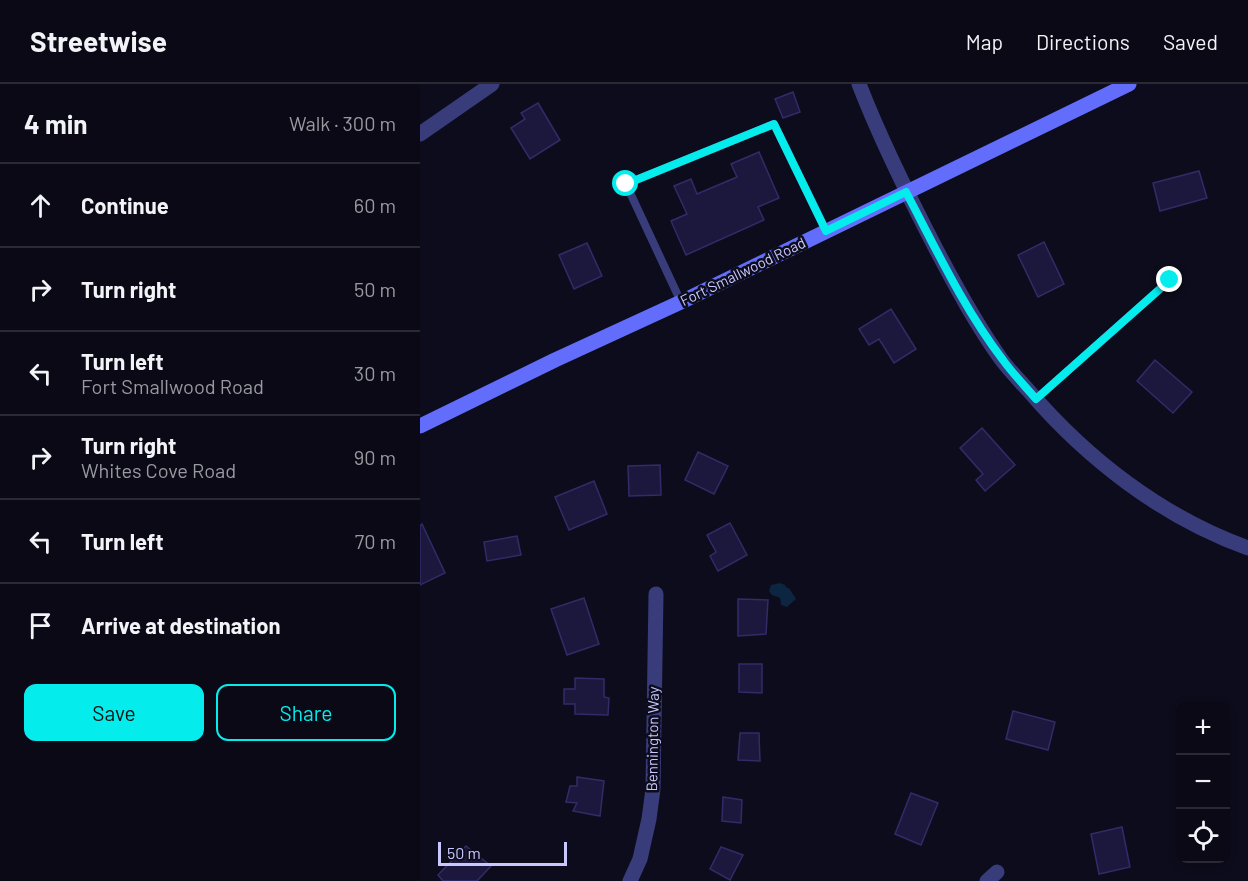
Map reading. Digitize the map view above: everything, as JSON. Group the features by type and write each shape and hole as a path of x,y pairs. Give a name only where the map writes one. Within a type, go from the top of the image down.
{"main road":[{"name":"Fort Smallwood Road","path":"420,426 1129,84"}],"street":[{"path":"420,134 492,84"},
{"path":"859,84 906,192 959,292 1002,360 1067,432 1105,466 1149,498 1192,524 1248,548"},
{"name":"Bennington Way","path":"630,881 640,859 653,789 656,594"}],"lane":[{"path":"681,302 626,184 774,124 826,231"},
{"path":"1036,399 1170,280"}],"water":[{"path":"780,583 789,588 796,599 787,607 781,605 780,598 769,591 771,585"}],"building":[{"path":"793,92 800,112 783,118 775,99"},
{"path":"538,103 560,140 530,159 511,128 525,119 521,113"},
{"path":"759,152 779,198 758,207 764,220 686,255 671,221 687,214 674,186 691,179 697,194 737,177 731,164"},
{"path":"1199,171 1207,198 1160,211 1153,183"},
{"path":"1044,242 1064,284 1038,297 1018,255"},
{"path":"587,243 602,276 574,289 559,255"},
{"path":"891,309 916,349 894,363 879,339 869,345 859,329"},
{"path":"1155,360 1192,392 1173,413 1137,381"},
{"path":"982,428 1015,465 985,491 976,480 983,474 960,448"},
{"path":"698,452 728,466 714,494 685,480"},
{"path":"660,465 661,495 629,496 628,466"},
{"path":"594,481 607,514 569,530 555,497"},
{"path":"730,523 747,555 718,571 710,556 716,552 707,535"},
{"path":"422,524 445,573 420,585 420,526"},
{"path":"517,536 521,555 487,561 484,542"},
{"path":"584,598 599,644 567,655 551,609"},
{"path":"738,599 768,600 766,634 738,636"},
{"path":"739,664 762,664 762,693 739,692"},
{"path":"575,678 604,679 604,697 609,698 608,715 575,714 575,704 564,704 564,689 575,689"},
{"path":"1013,711 1055,722 1048,750 1006,739"},
{"path":"740,733 759,733 760,761 738,760"},
{"path":"577,777 604,781 600,816 573,811 577,803 566,802 570,786 577,786"},
{"path":"911,793 938,803 921,845 895,834"},
{"path":"723,797 742,800 741,823 722,821"},
{"path":"1122,827 1130,867 1099,874 1091,834"},
{"path":"466,846 491,866 477,881 443,881 438,875"},
{"path":"721,847 743,855 730,880 710,869"}],"route":[{"path":"626,184 774,124 826,231 906,192 980,327 1002,360 1036,399 1170,280"}]}
